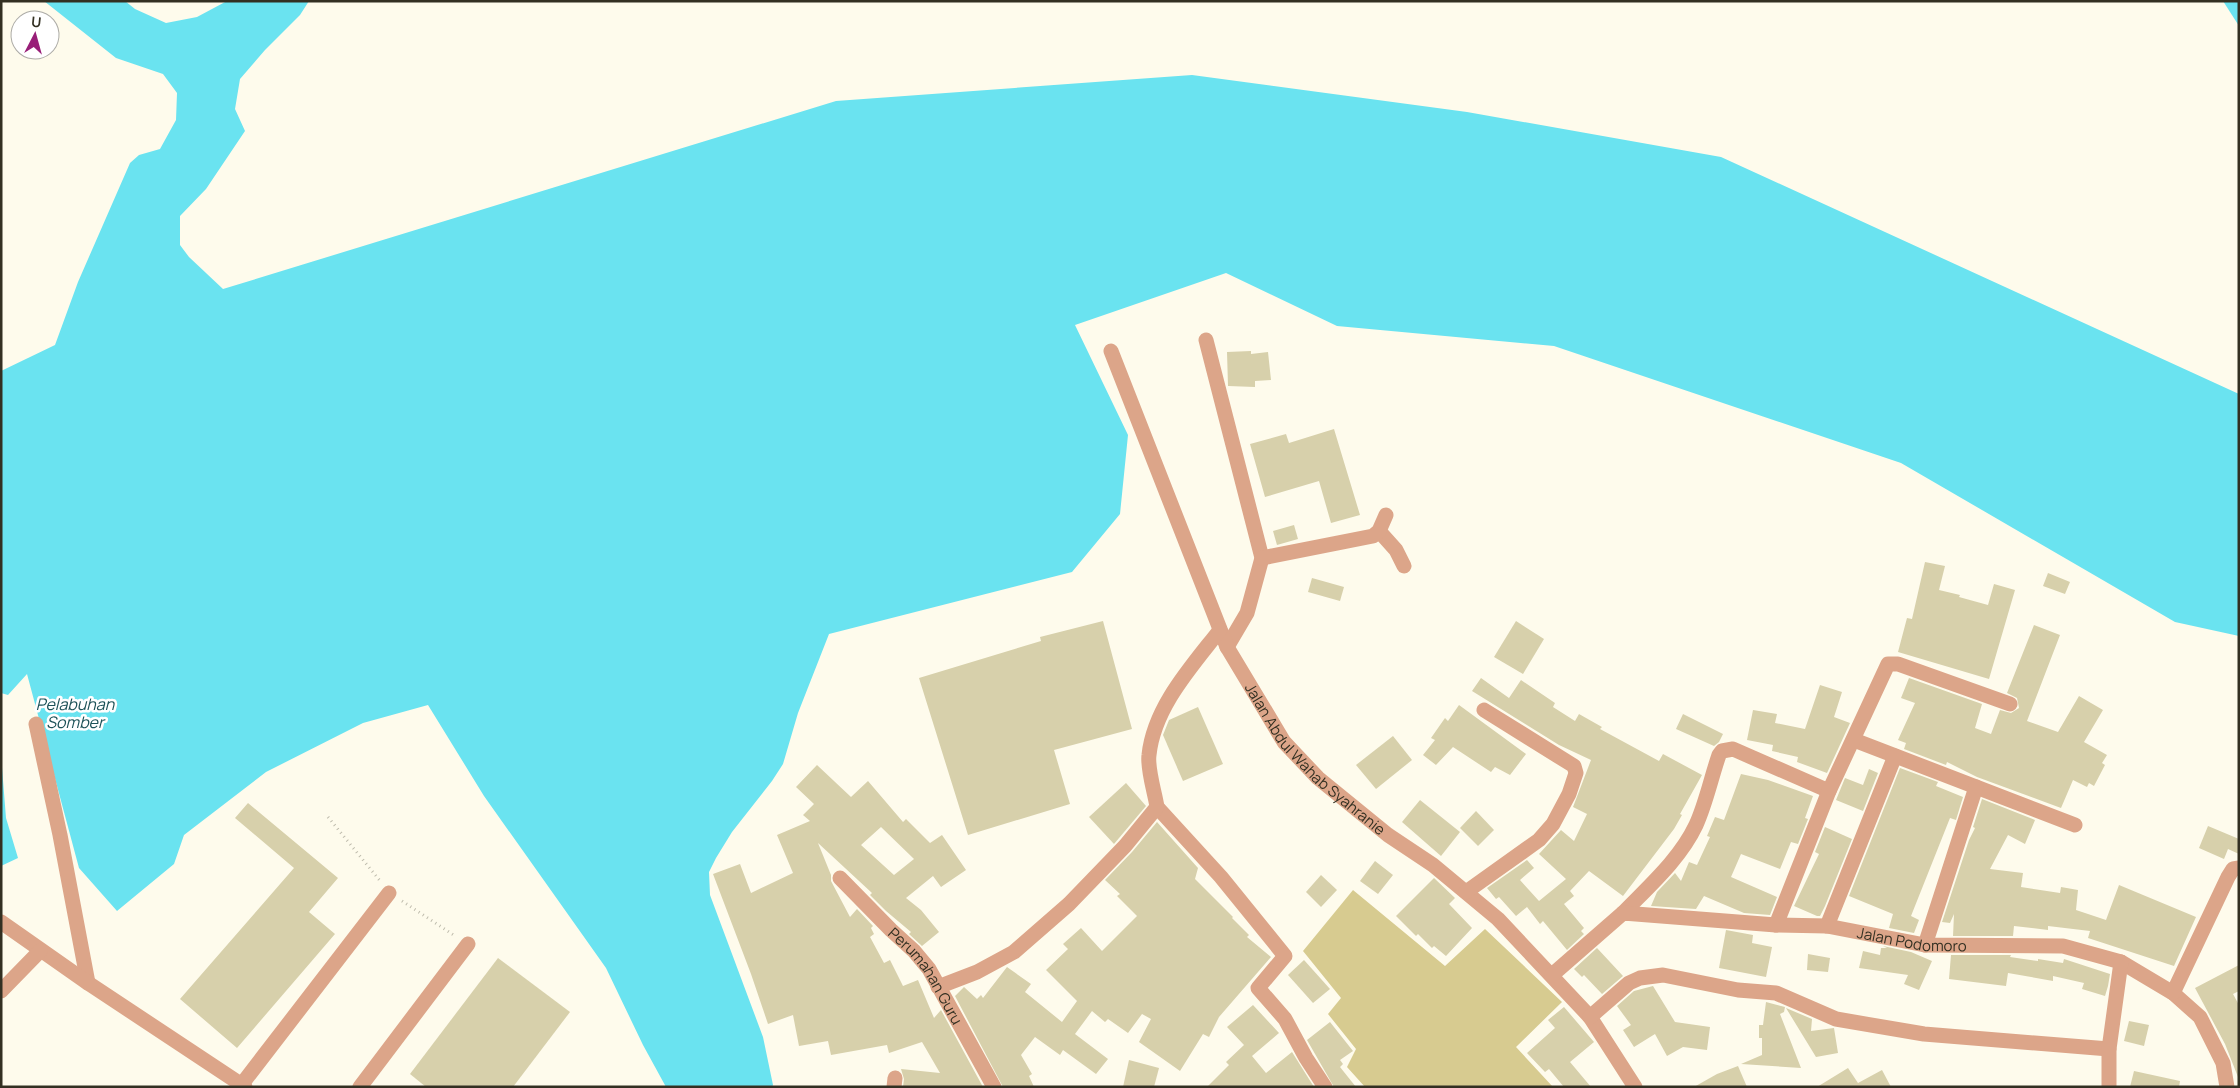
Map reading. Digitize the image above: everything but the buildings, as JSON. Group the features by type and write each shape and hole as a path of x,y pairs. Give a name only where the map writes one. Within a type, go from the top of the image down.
{"street":[{"path":"1206,340 1262,558 1247,613 1228,647"},
{"name":"Jalan Abdul Wahab Syahranie","path":"1111,351 1220,630 1284,742 1318,778 1388,835 1433,865 1498,919 1590,1017 1635,1087"},
{"path":"1262,558 1373,536 1379,531 1386,515"},
{"path":"1379,531 1396,550 1404,566"},
{"path":"1220,630 1180,683 1156,726 1148,756 1157,807 1221,876 1286,956 1258,988 1284,1019 1325,1087"},
{"path":"1776,925 1829,791 1854,740 1886,666 1892,663 2010,704"},
{"path":"1466,892 1539,840 1553,824 1569,794 1576,773 1574,766 1484,710"},
{"path":"36,724 60,835 88,984"},
{"path":"1854,740 2075,825"},
{"path":"1552,975 1623,913 1672,862 1687,842 1697,824 1719,755 1722,751 1733,750 1829,791"},
{"path":"1827,926 1895,756"},
{"path":"1925,945 1976,787"},
{"path":"938,987 977,972 1014,952 1069,904 1125,846 1157,807"},
{"path":"2173,993 2228,877 2233,869 2239,868"},
{"name":"Perumahan Guru","path":"840,878 914,951 929,969 994,1087"},
{"path":"1,922 88,984 243,1085 389,893"},
{"name":"Jalan Podomoro","path":"1623,913 1776,925 1827,926 1925,945 2062,946 2121,962 2173,993 2200,1017 2224,1063 2227,1087"},
{"path":"360,1087 468,944"},
{"path":"1,991 40,951"},
{"path":"2109,1087 2109,1049 2121,962"},
{"path":"1590,1017 1629,983 1640,978 1662,975 1738,990 1776,993 1836,1020 1915,1033 2109,1049"}],"path":[{"path":"328,817 389,893 468,944"}],"shaded area":[{"path":"1353,890 1445,966 1485,929 1562,1002 1516,1047 1553,1087 1365,1087 1347,1067 1356,1049 1328,1014 1341,998 1303,951"}],"water":[{"name":"Pelabuhan Somber","path":"44,1 125,1 135,9 166,23 197,17 227,1 309,1 300,15 265,50 240,79 235,109 245,131 206,189 180,216 180,245 189,257 223,289 836,101 1192,75 1467,112 1721,157 2239,394 2239,636 2175,622 1901,463 1554,346 1337,326 1226,273 1075,325 1128,435 1120,514 1072,572 829,634 798,713 783,764 732,832 709,872 710,895 763,1037 773,1085 772,1087 666,1087 643,1045 606,968 484,796 428,705 363,723 266,772 184,835 174,864 117,911 79,868 27,674 8,695 1,693 1,371 55,345 78,282 130,163 139,155 160,149 176,120 177,93 163,74 116,58 60,14 60,10 55,10"},
{"path":"2223,1 2239,1 2239,26"},
{"path":"1,755 6,818 18,858 1,866"}]}
